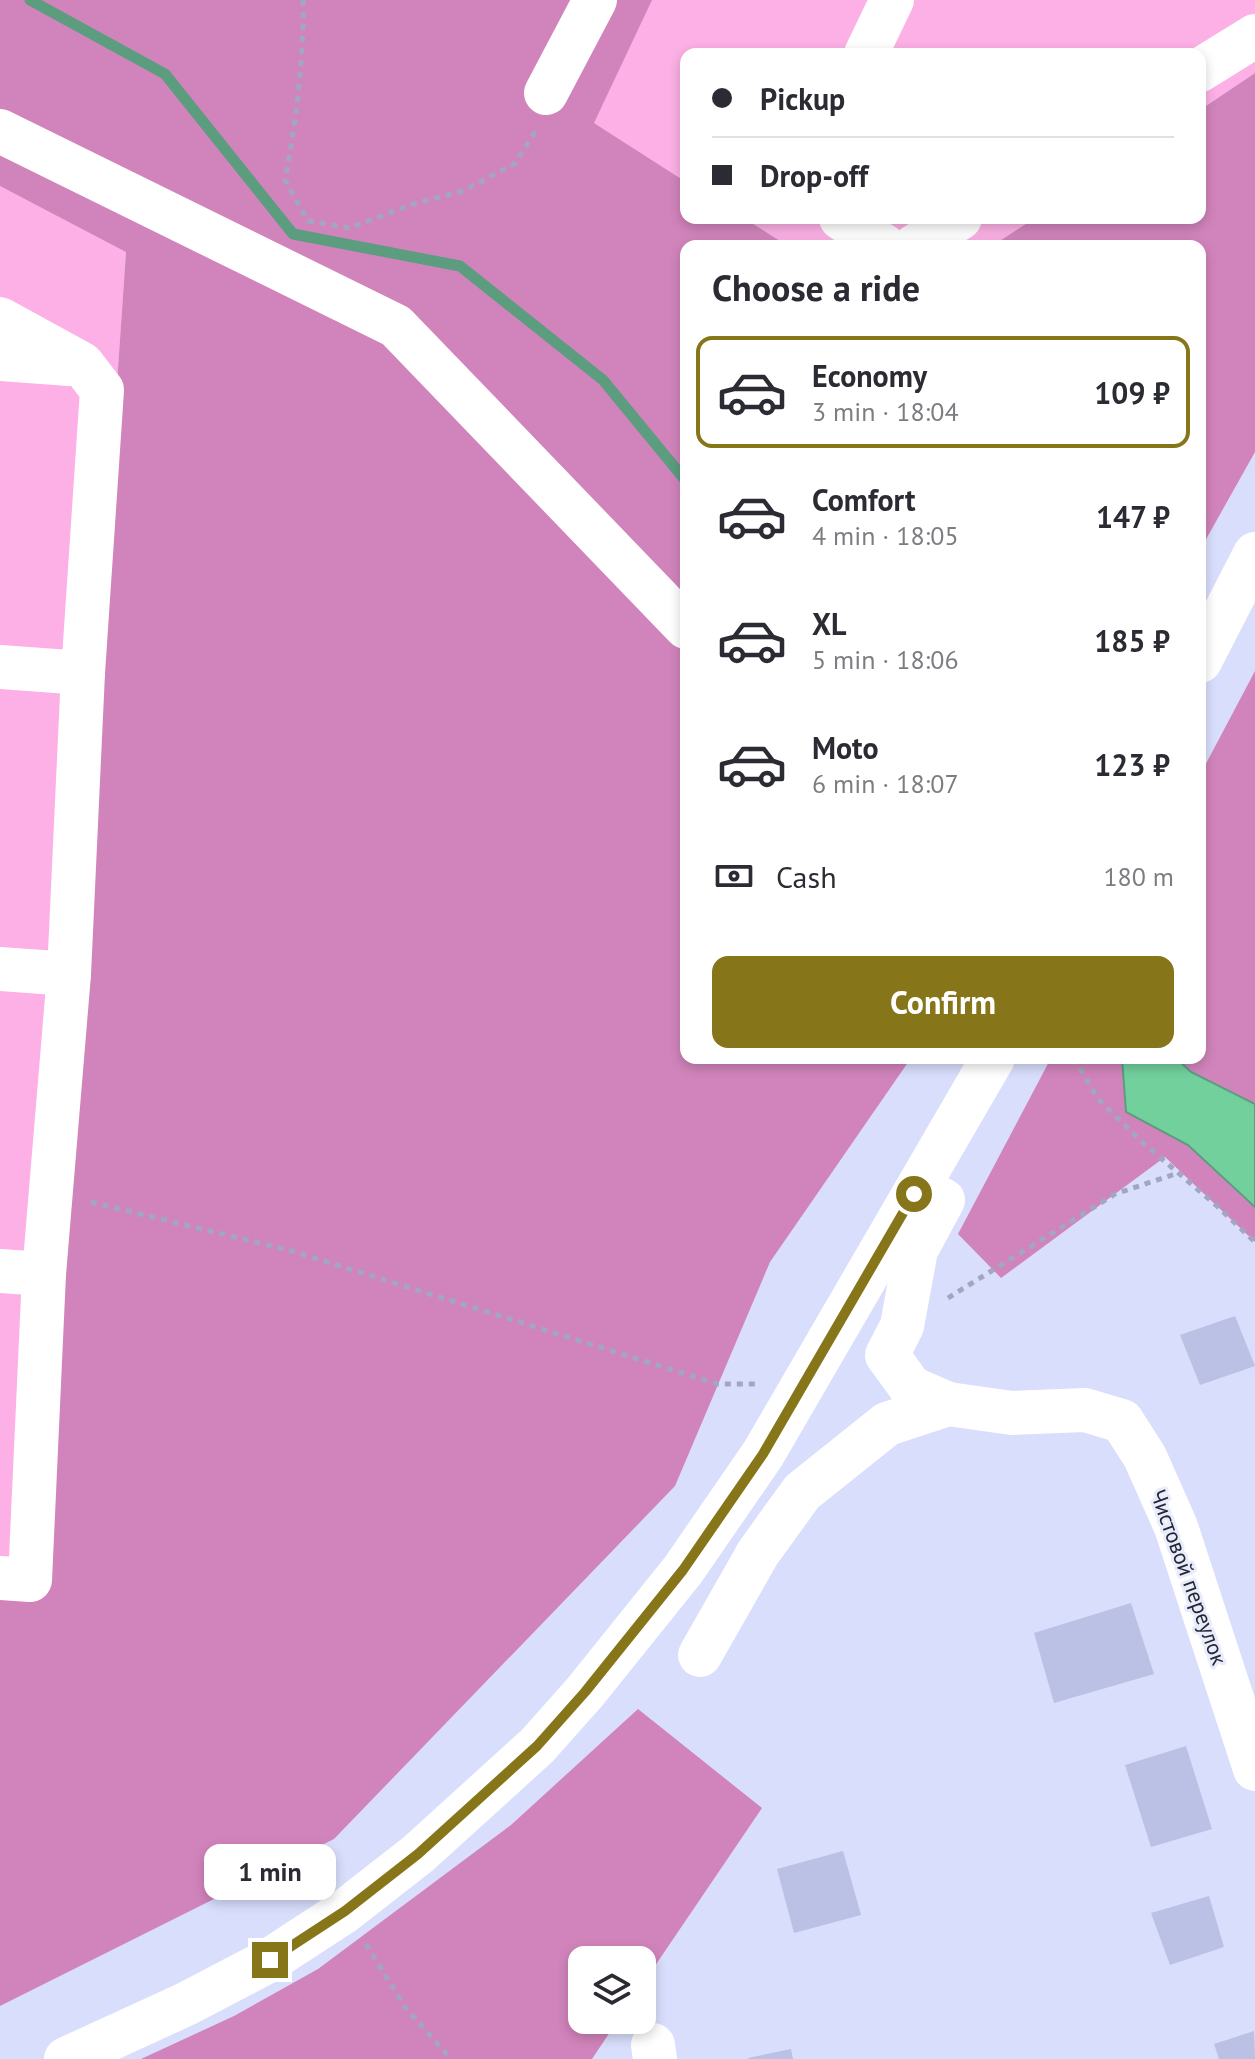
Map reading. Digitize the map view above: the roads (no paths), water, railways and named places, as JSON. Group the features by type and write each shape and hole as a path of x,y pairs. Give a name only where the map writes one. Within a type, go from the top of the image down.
{"street":[{"path":"546,93 595,0"},
{"path":"869,48 892,0"},
{"path":"1206,66 1255,36"},
{"path":"0,131 396,326 680,621"},
{"path":"850,224 875,240"},
{"path":"925,240 950,224"},
{"path":"0,319 82,364 102,390 83,673 69,974 44,1274 30,1580 0,1578"},
{"path":"0,359 82,364"},
{"path":"1206,649 1255,554"},
{"path":"0,667 83,673"},
{"path":"0,969 69,974"},
{"path":"66,2059 200,1997 270,1960 345,1911 418,1854 537,1746 585,1692 683,1570 763,1454 990,1064"},
{"path":"948,1404 911,1388 887,1355 902,1326 916,1250 1018,1064"},
{"path":"0,1271 44,1274"},
{"path":"700,1655 758,1553 802,1492 887,1424 948,1404"},
{"name":"Чистовой переулок","path":"948,1404 1012,1413 1085,1410 1122,1421 1145,1457 1176,1527 1255,1769"}],"waterway":[{"path":"30,0 165,74 293,234 460,266 603,380 680,474"}]}
